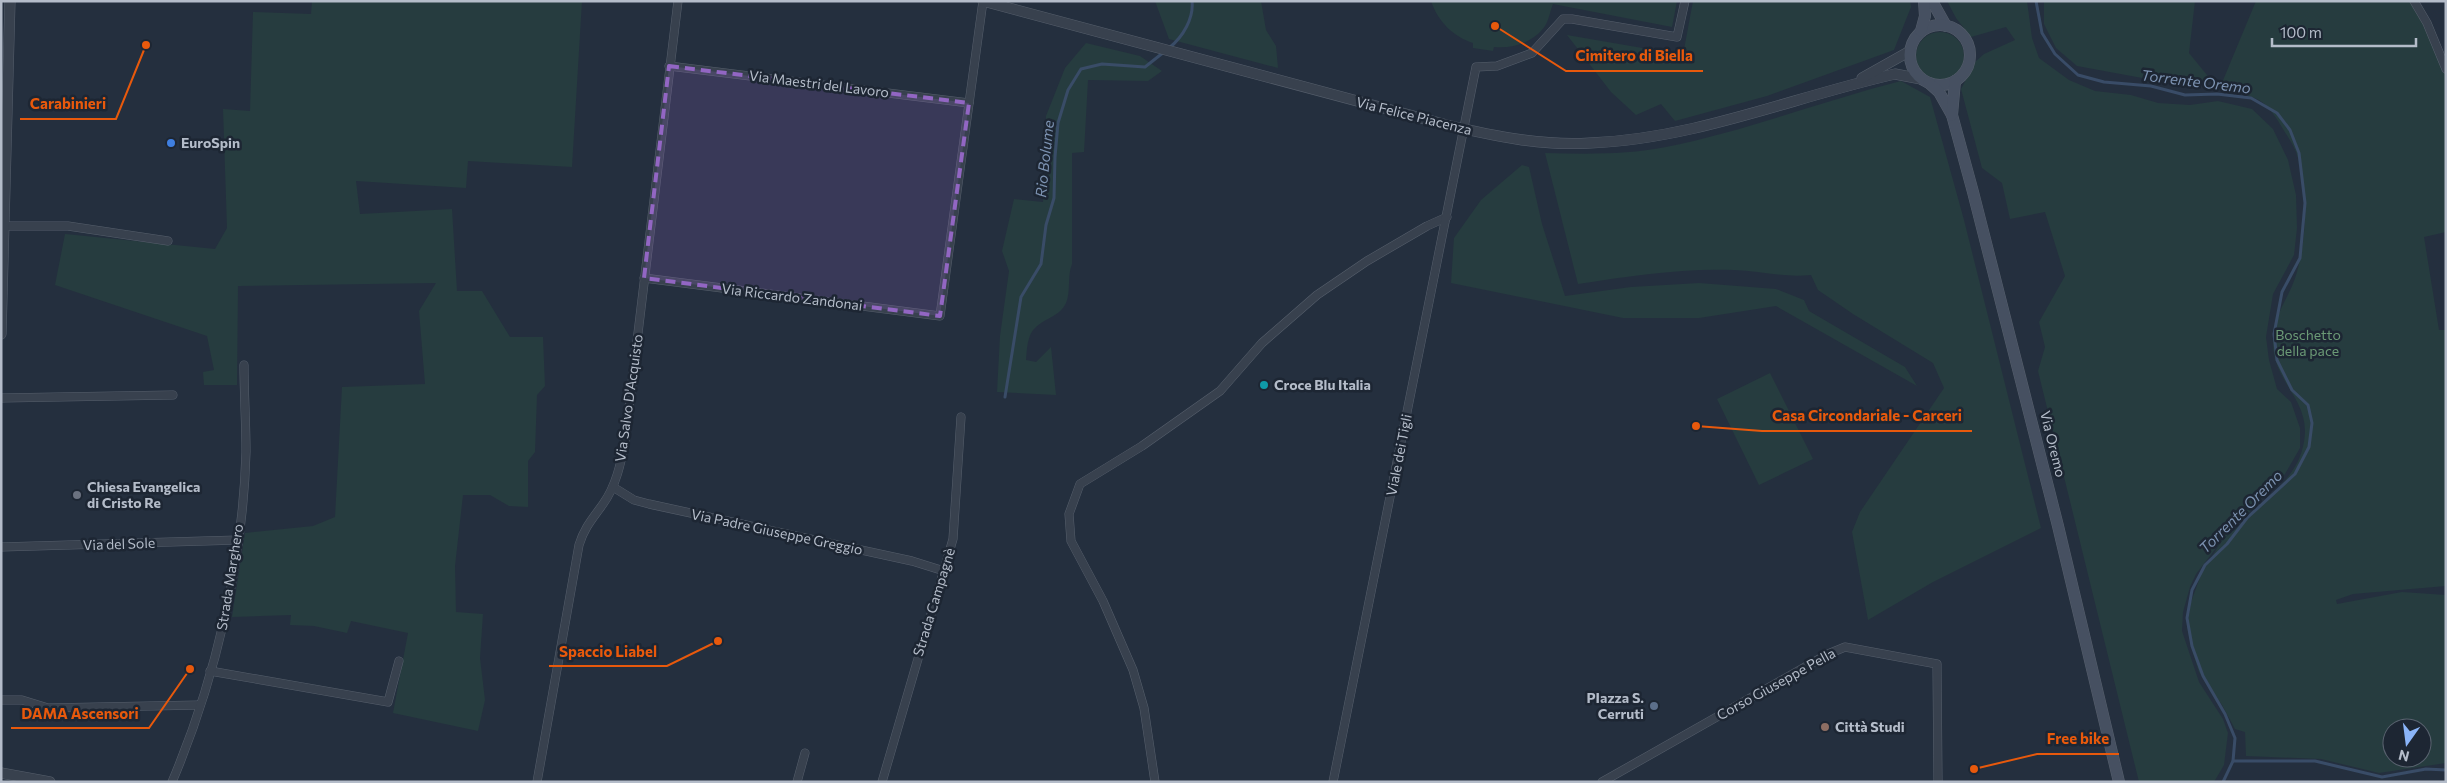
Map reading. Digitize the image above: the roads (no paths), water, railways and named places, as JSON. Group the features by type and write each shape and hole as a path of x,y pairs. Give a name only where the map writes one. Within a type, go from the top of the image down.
{"main road":[{"path":"1921,31 1929,27 1946,26 1961,34 1969,51 1967,68 1955,81 1938,85 1925,81 1912,67 1910,51 1912,44 1921,31 1925,16 1924,1"},
{"path":"1932,1 1946,26"},
{"name":"Via Oremo","path":"1925,81 1939,92 1952,115 2010,332 2119,782"},
{"name":"Via Oremo","path":"1952,115 1955,81"}],"street":[{"path":"1,334 10,1"},
{"name":"Via Salvo D'Acquisto","path":"537,782 579,545 587,525 613,487 625,441 678,1"},
{"path":"969,102 983,1"},
{"name":"Via Felice Piacenza","path":"983,1 1026,11 1153,48 1463,129 1522,141 1588,144 1642,139 1694,129 1896,74 1925,81"},
{"name":"Viale dei Tigli","path":"1333,782 1476,67 1497,66 1532,53 1563,19 1677,37 1685,1"},
{"path":"2414,1 2427,23 2446,69"},
{"name":"Via Felice Piacenza","path":"1850,85 1910,51"},
{"name":"Via Maestri del Lavoro","path":"669,66 969,102"},
{"name":"Via Riccardo Zandonai","path":"644,278 940,316 969,102"},
{"path":"1155,782 1144,708 1133,670 1103,601 1071,541 1069,514 1080,484 1142,446 1220,391 1262,343 1317,296 1367,261 1447,217"},
{"path":"4,226 68,226 168,241"},
{"name":"Strada Marghero","path":"172,782 200,705 224,621 238,540 246,453 244,365"},
{"path":"1,398 173,395"},
{"name":"Strada Campagnè","path":"882,782 953,538 961,417"},
{"name":"Via Padre Giuseppe Greggio","path":"613,487 634,500 649,504 912,561 944,571"},
{"name":"Via del Sole","path":"1,547 238,540"},
{"name":"Corso Giuseppe Pella","path":"1602,782 1828,654 1845,647 1937,664 1938,782"},
{"path":"210,671 388,702 399,661"},
{"path":"1,700 22,700 48,708 200,705"},
{"path":"796,782 805,753"},
{"path":"1,773 50,782"}],"waterway":[{"name":"Rio Bolume","path":"1169,48 1186,27 1191,14 1192,1"},
{"name":"Torrente Oremo","path":"2036,1 2042,33 2055,54 2078,75 2104,82 2151,86 2185,95 2217,94 2251,98 2277,113 2290,130 2299,153 2305,203 2300,258 2282,292 2274,334 2277,360 2292,390 2308,405 2312,423 2309,447 2295,474 2247,518 2227,544 2205,565 2192,590 2187,618 2192,646 2203,676 2225,714 2235,738 2233,761 2223,782"},
{"name":"Rio Bolume","path":"1005,397 1021,297 1041,264 1046,225 1054,198 1058,123 1068,90 1081,69 1102,64 1145,67 1164,52"},
{"path":"2233,761 2315,761 2382,777 2426,769 2446,770"}],"place":[{"name":"Cimitero di Biella","path":"1495,26"},
{"name":"Carabinieri","path":"146,45"},
{"name":"EuroSpin","path":"171,143"},
{"name":"Croce Blu Italia","path":"1264,385"},
{"name":"Casa Circondariale - Carceri","path":"1696,426"},
{"name":"Chiesa Evangelica di Cristo Re","path":"77,495"},
{"name":"Spaccio Liabel","path":"718,641"},
{"name":"DAMA Ascensori","path":"190,669"},
{"name":"PIazza S. Cerruti","path":"1654,706"},
{"name":"Città Studi","path":"1825,727"},
{"name":"Free bike","path":"1974,769"}],"park label":[{"name":"Boschetto della pace","path":"2308,344"}]}
